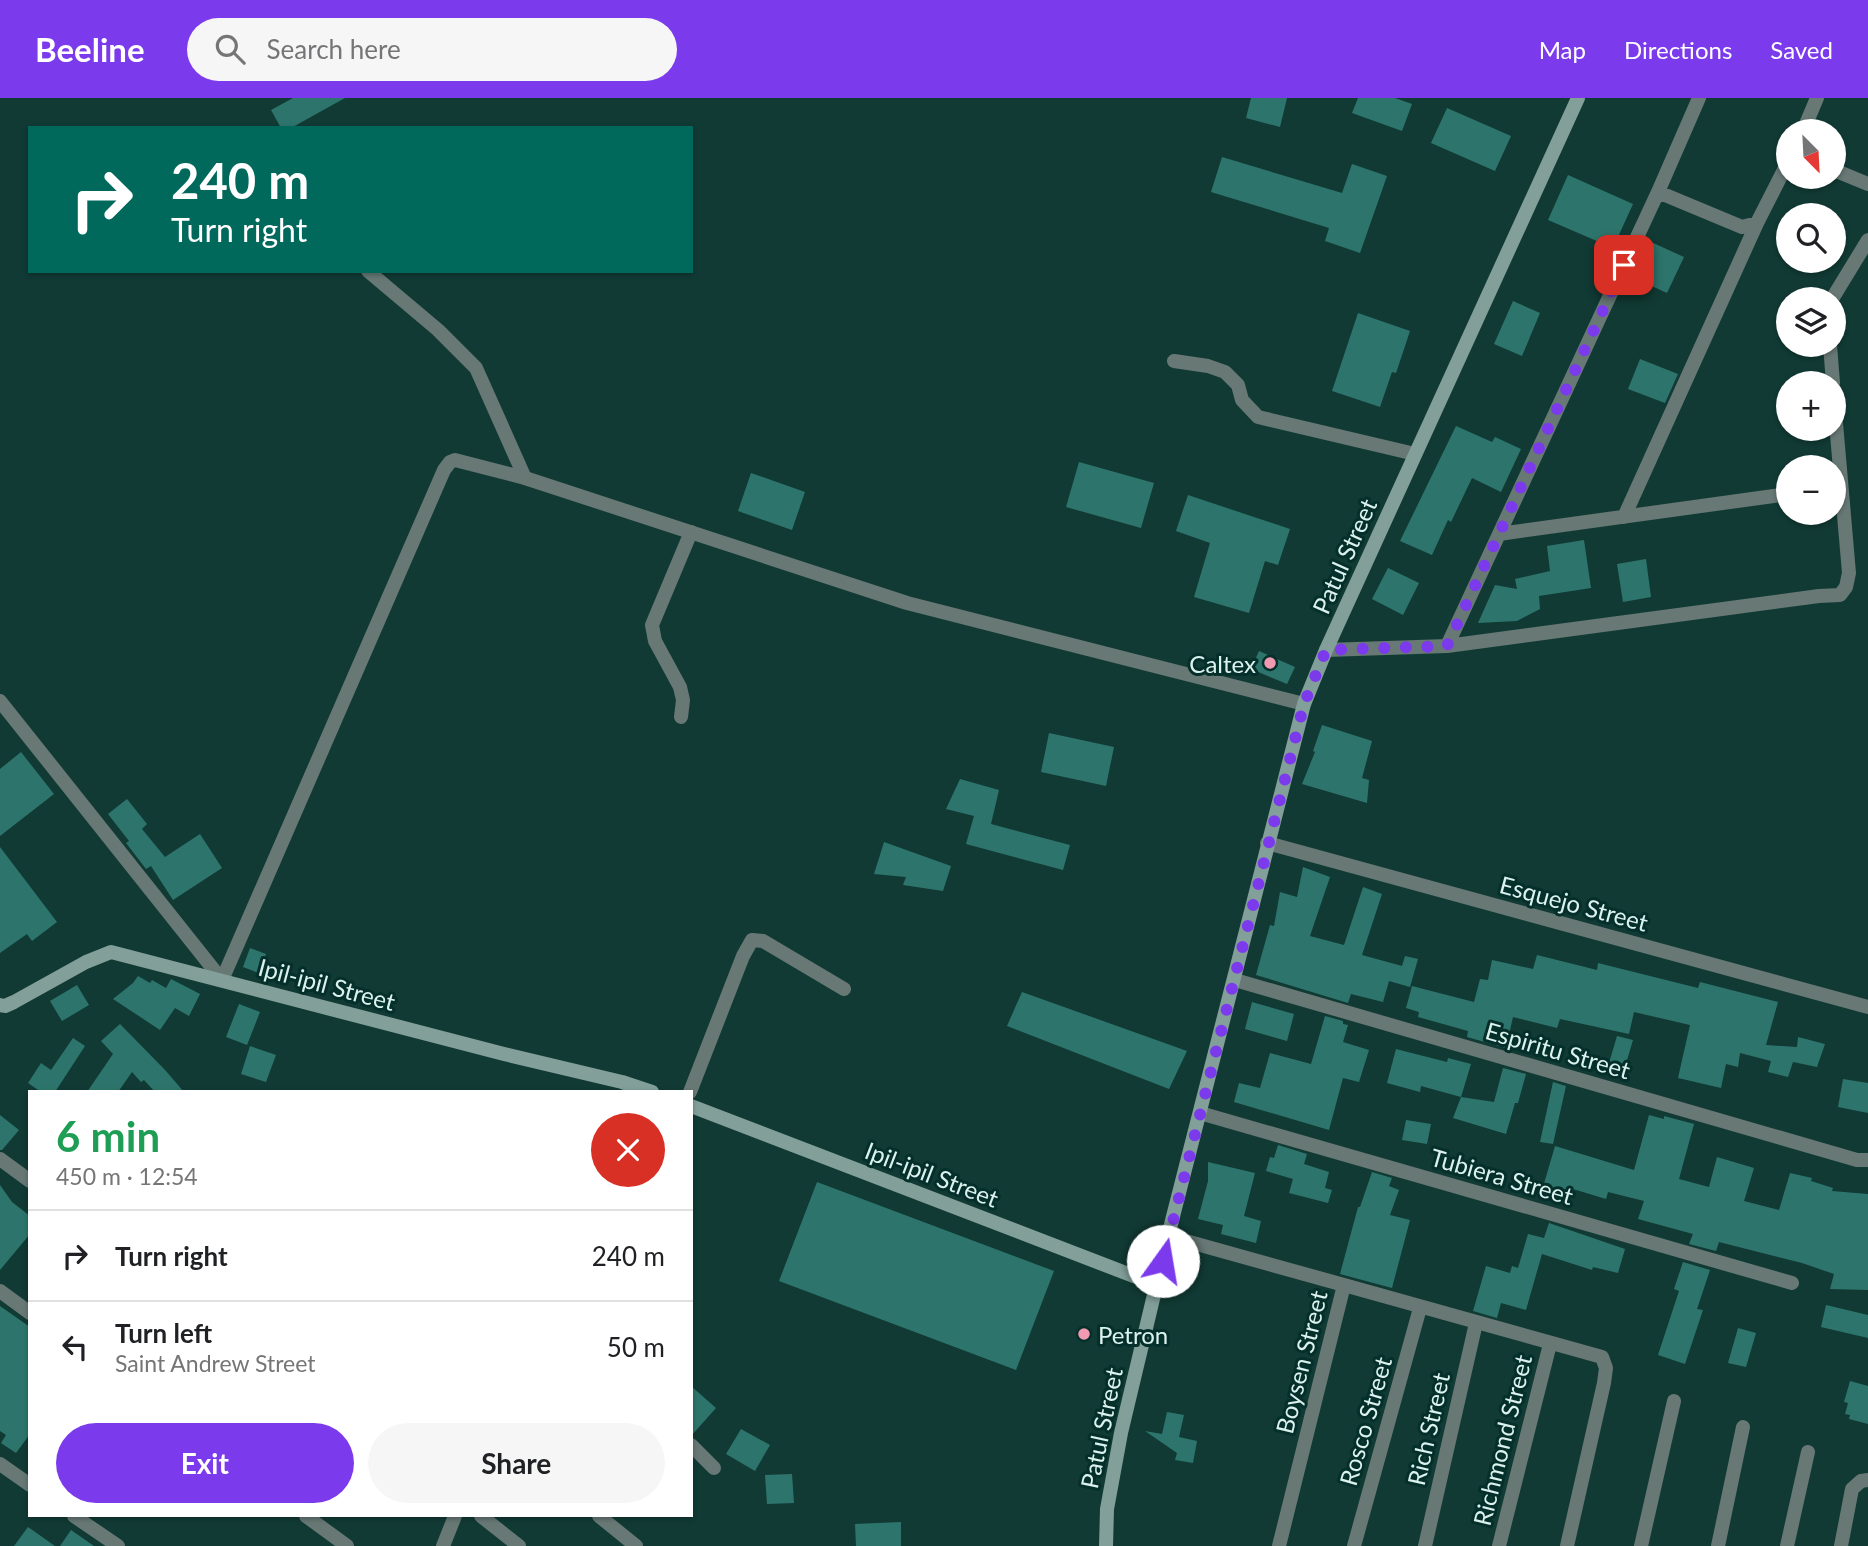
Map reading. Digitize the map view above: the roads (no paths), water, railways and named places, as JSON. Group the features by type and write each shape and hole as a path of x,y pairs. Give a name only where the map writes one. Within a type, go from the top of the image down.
{"main road":[{"name":"Patul Street","path":"1106,1546 1107,1509 1121,1433 1168,1236 1304,704 1326,650 1578,98"},
{"name":"Ipil-ipil Street","path":"0,1005 15,1002 86,962 111,952 647,1090"},
{"name":"Ipil-ipil Street","path":"693,1106 1157,1285"}],"street":[{"path":"1447,646 1699,98"},
{"path":"1808,119 1818,98"},
{"path":"1846,175 1868,184"},
{"path":"1624,517 1776,186"},
{"path":"1658,192 1729,223 1742,227 1757,223"},
{"path":"1839,287 1868,240"},
{"path":"370,273 438,330 476,368 525,478"},
{"path":"1174,361 1208,366 1226,372 1238,385 1242,400 1258,417 1415,454"},
{"path":"0,701 222,981 444,470 455,460 525,478 907,603 1304,704"},
{"path":"1499,534 1776,496"},
{"path":"1326,650 1447,646 1840,595 1846,587 1849,572 1842,525"},
{"path":"681,717 683,700 680,688 655,641 652,625 691,532"},
{"name":"Esquejo Street","path":"1268,843 1868,1007"},
{"path":"691,1090 743,956 752,940 762,941 844,989"},
{"name":"Espiritu Street","path":"1235,980 1857,1160 1868,1160"},
{"name":"Tubiera Street","path":"1200,1113 1792,1283"},
{"path":"0,1159 28,1180"},
{"name":"Boysen Street","path":"1168,1236 1344,1284 1279,1546"},
{"path":"1344,1284 1420,1308 1602,1357 1606,1368 1604,1383 1567,1546"},
{"path":"0,1291 28,1312"},
{"name":"Rosco Street","path":"1354,1546 1420,1308"},
{"name":"Rich Street","path":"1424,1546 1476,1323"},
{"name":"Richmond Street","path":"1499,1546 1550,1344"},
{"path":"1642,1546 1674,1401"},
{"path":"1718,1546 1743,1427"},
{"path":"693,1447 714,1468"},
{"path":"1787,1546 1808,1452"},
{"path":"0,1464 28,1484"},
{"path":"1841,1546 1852,1489 1861,1481 1868,1480"},
{"path":"75,1517 118,1546"},
{"path":"307,1517 347,1546"},
{"path":"443,1546 455,1517"},
{"path":"482,1517 519,1546"},
{"path":"600,1517 636,1546"}],"place":[{"name":"Caltex","path":"1270,663"},
{"name":"Petron","path":"1084,1334"}]}
